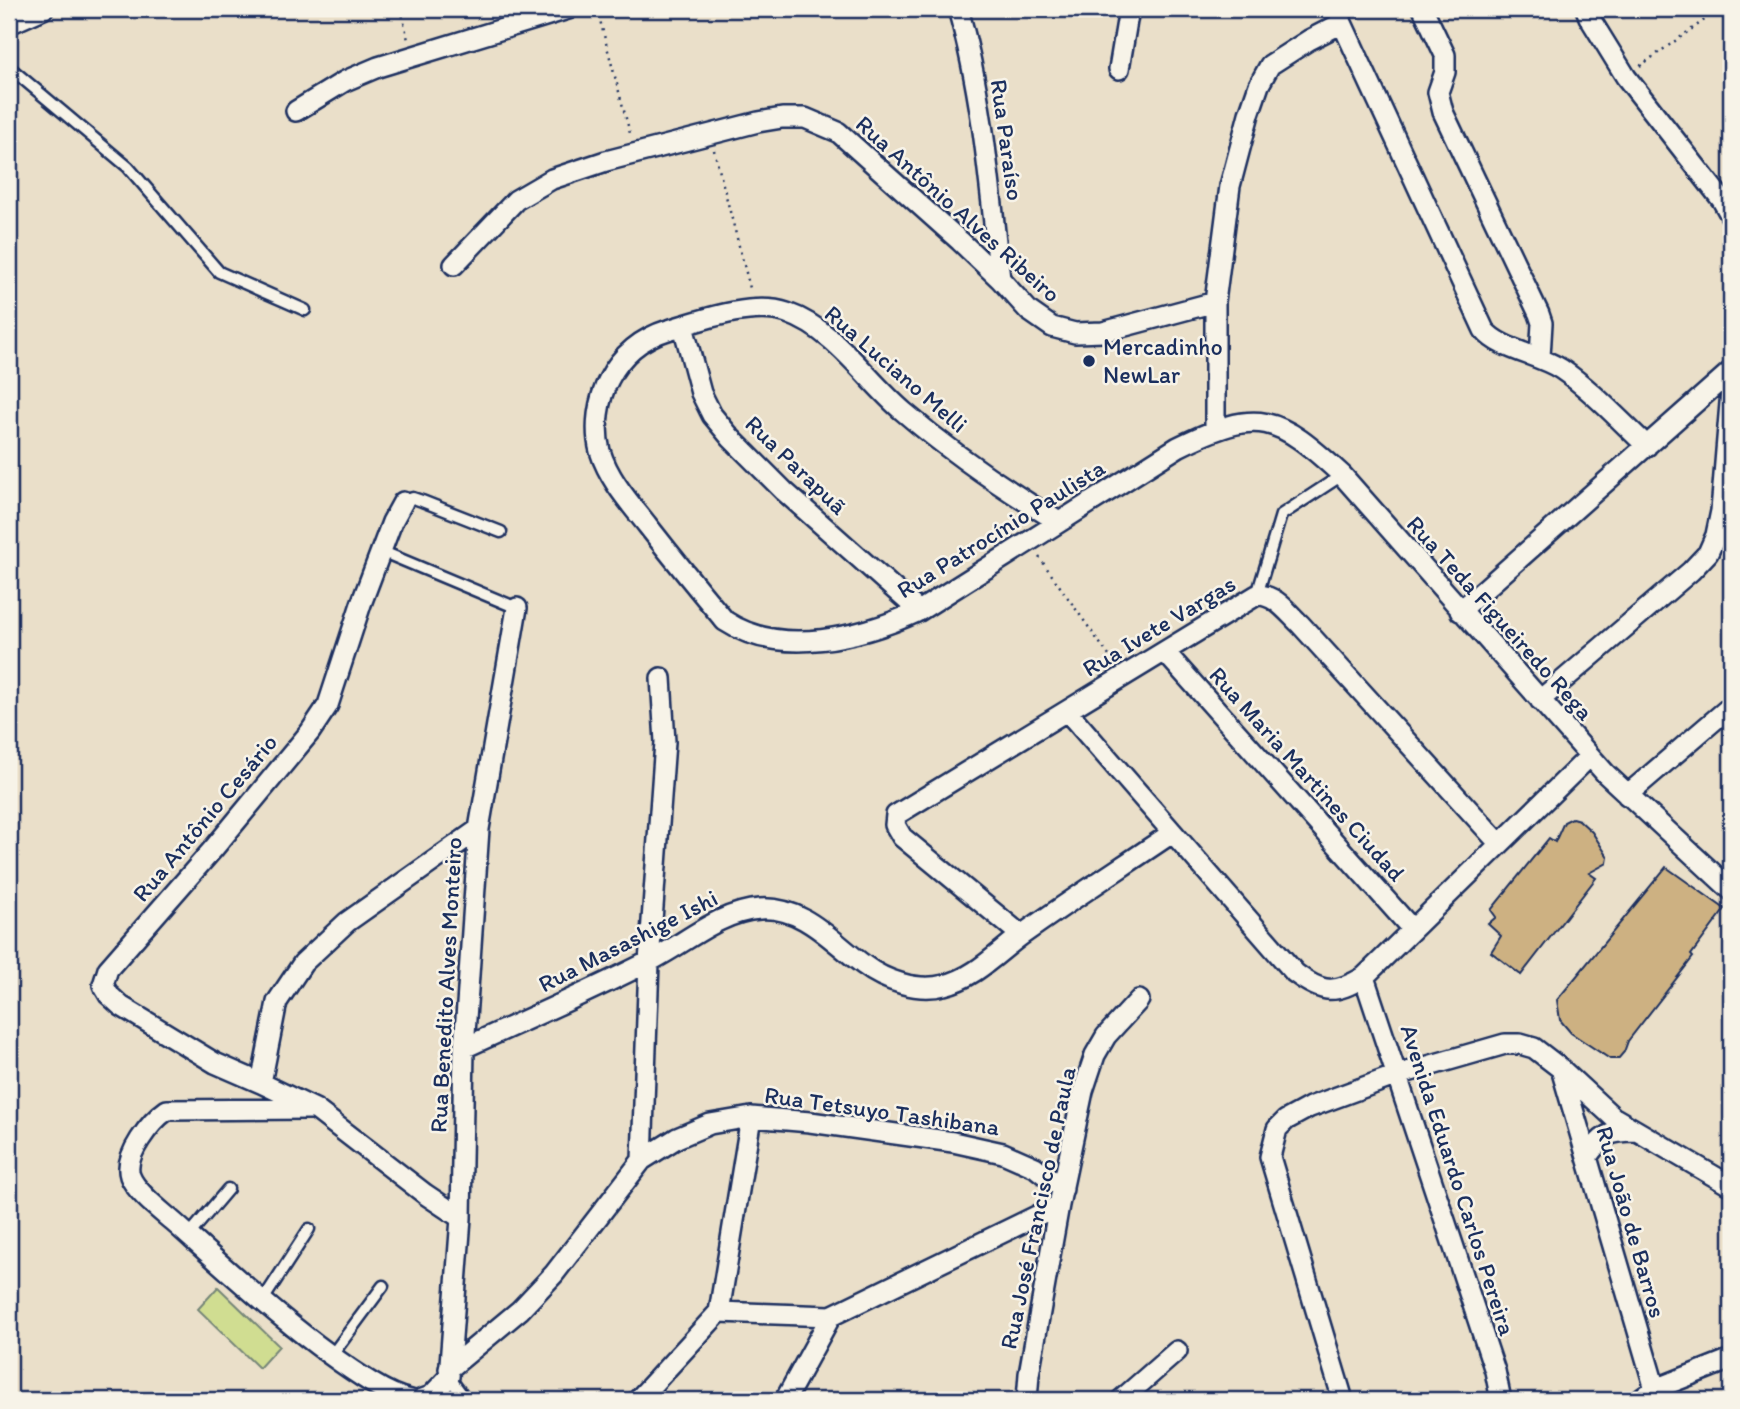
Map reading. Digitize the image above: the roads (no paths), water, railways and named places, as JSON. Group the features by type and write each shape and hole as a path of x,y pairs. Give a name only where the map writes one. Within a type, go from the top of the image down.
{"street":[{"path":"9,24 43,9"},
{"path":"296,111 345,81 412,55 568,9"},
{"name":"Rua Paraíso","path":"958,9 966,37 986,152 1000,279"},
{"path":"1119,69 1129,9"},
{"path":"1423,9 1444,55 1445,72 1438,92 1443,112 1539,314 1542,323 1540,357"},
{"path":"1586,9 1626,76 1722,200 1731,216"},
{"path":"1215,429 1215,302 1230,186 1249,114 1259,85 1270,65 1340,16 1478,321 1497,342 1540,357 1561,369 1647,446"},
{"name":"Rua Antônio Alves Ribeiro","path":"454,265 504,211 531,190 575,170 758,122 805,118 838,132 911,195 1000,279 1028,311 1052,327 1075,333 1103,332 1215,302"},
{"name":"Rua Luciano Melli","path":"683,326 755,309 785,312 803,320 831,340 902,410 975,470 1059,522"},
{"name":"Rua Patrocínio Paulista","path":"683,326 652,335 631,350 613,372 601,394 599,447 616,484 725,621 741,632 762,639 814,639 857,633 890,624 919,611 1178,447 1215,429"},
{"name":"Rua Parapuã","path":"683,326 701,393 712,415 731,438 784,491 919,611"},
{"path":"1460,611 1731,370"},
{"path":"1540,700 1691,571 1708,553 1716,535 1721,511 1731,391"},
{"name":"Rua Teda Figueiredo Rega","path":"1215,429 1238,422 1254,421 1270,425 1293,434 1342,475 1590,756 1627,795 1731,891"},
{"name":"Rua Antônio Cesário","path":"261,1083 215,1063 142,1020 121,1006 103,985 108,969 214,848 310,732 328,705 381,551 398,507 403,502"},
{"name":"Rua Ivete Vargas","path":"1021,935 902,837 895,825 896,815 1257,595 1273,598 1300,624 1499,843"},
{"name":"Rua Benedito Alves Monteiro","path":"449,1373 461,1218 464,1048 479,829 517,608"},
{"name":"Rua Maria Martines Ciudad","path":"1165,652 1412,929"},
{"path":"642,1160 649,962 665,743 661,678"},
{"path":"1627,795 1731,706"},
{"path":"1067,711 1296,973 1322,989 1333,991 1364,977 1590,756"},
{"path":"461,1218 425,1194 315,1110 261,1083 276,1002 303,963 347,922 479,829"},
{"name":"Rua Masashige Ishi","path":"464,1048 649,962 731,915 761,909 796,914 825,932 865,966 887,978 910,986 942,986 984,966 1021,935 1172,833"},
{"name":"Avenida Eduardo Carlos Pereira","path":"1364,977 1495,1371 1501,1400"},
{"name":"Rua José Francisco de Paula","path":"1027,1400 1029,1374 1061,1197 1083,1091 1095,1055 1106,1036 1139,1000"},
{"path":"1343,1400 1270,1157 1277,1129 1286,1120 1310,1107 1398,1075 1505,1044 1520,1044 1534,1048 1560,1068 1605,1110 1731,1185"},
{"name":"Rua João de Barros","path":"1560,1068 1587,1157 1648,1395"},
{"path":"315,1110 167,1110 157,1117 130,1156 131,1179 145,1196 263,1300 332,1355 396,1397 411,1400"},
{"path":"638,1400 719,1312 751,1117"},
{"name":"Rua Tetsuyo Tashibana","path":"420,1400 431,1396 449,1373 520,1310 554,1273 642,1160 677,1138 710,1124 751,1117 810,1122 927,1138 1003,1153 1035,1167 1061,1197"},
{"path":"1587,1157 1598,1141 1612,1132 1637,1131"},
{"path":"719,1312 831,1316 1061,1197"},
{"path":"785,1400 831,1316"},
{"path":"1121,1400 1177,1351"},
{"path":"1648,1395 1731,1359"}],"lane":[{"path":"9,67 128,167 219,272 305,310"},
{"path":"1257,595 1281,515 1342,475"},
{"path":"403,502 413,498 501,532"},
{"path":"381,551 517,608"},
{"path":"189,1235 228,1189"},
{"path":"263,1300 309,1229"},
{"path":"332,1355 383,1286"},
{"path":"449,1373 466,1400"}],"place":[{"name":"Mercadinho NewLar","path":"1089,361"}]}
